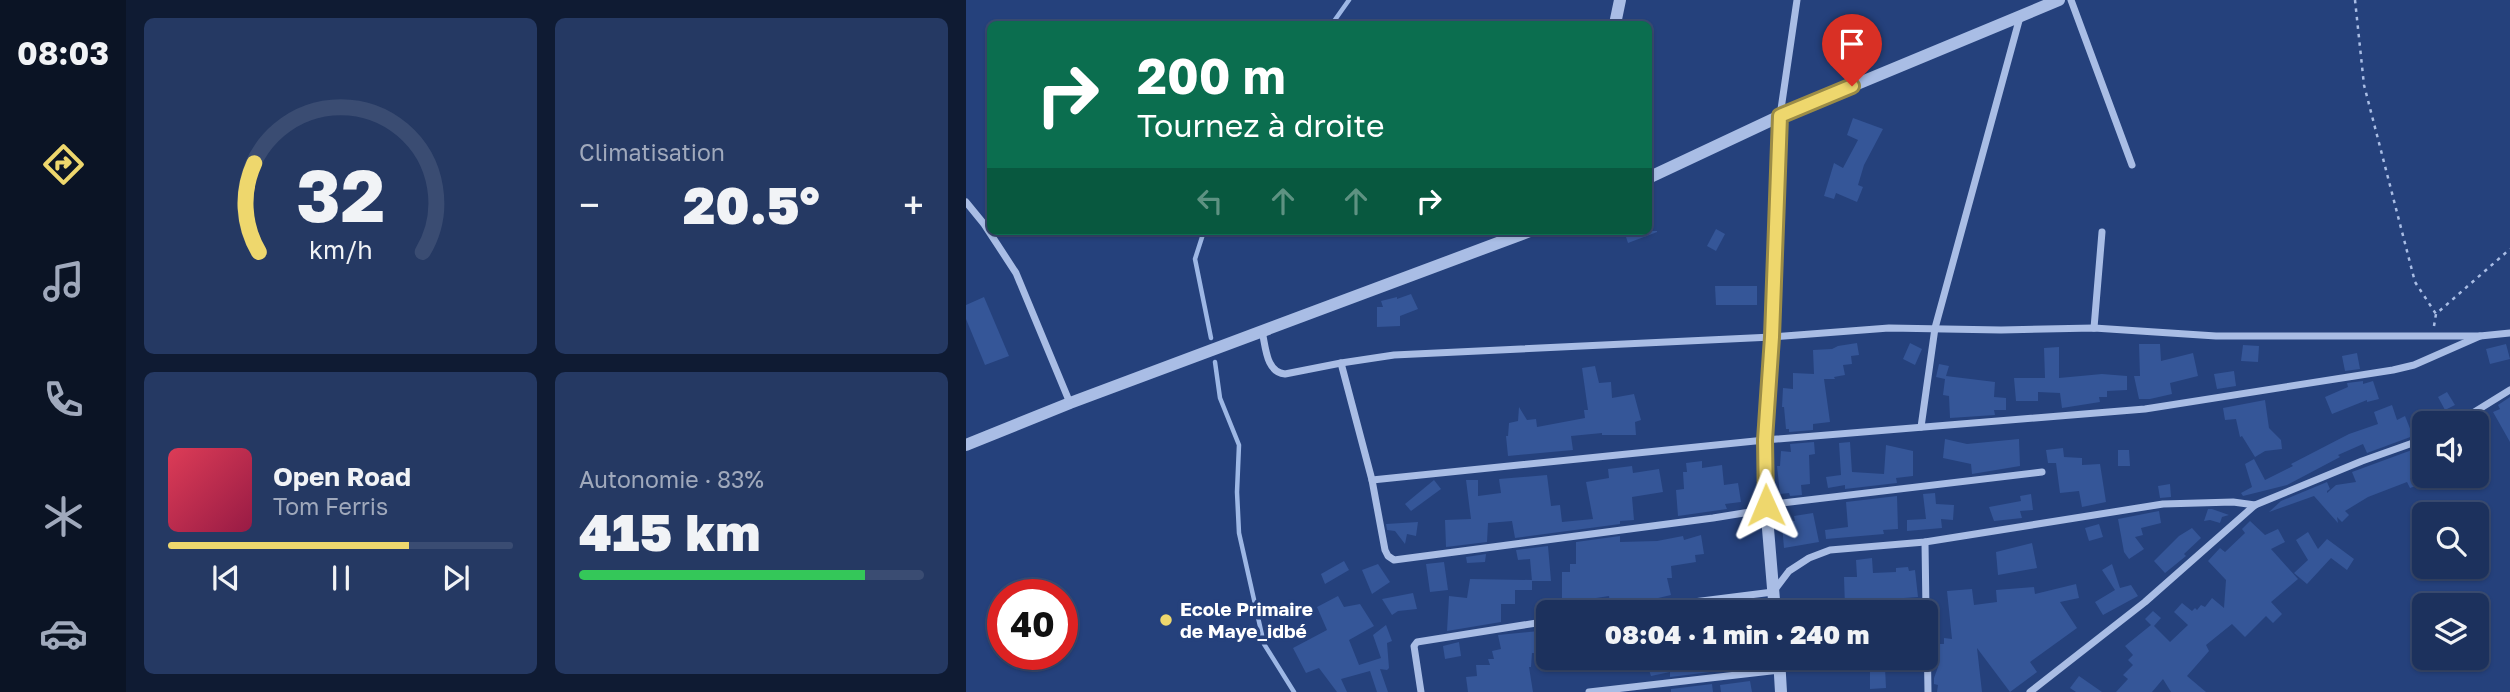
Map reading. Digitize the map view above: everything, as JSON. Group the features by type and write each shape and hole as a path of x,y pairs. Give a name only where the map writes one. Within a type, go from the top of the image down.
{"street":[{"path":"1616,21 1620,0"},
{"path":"1774,600 1766,505 1765,440 1772,337 1780,116 1797,0"},
{"path":"1652,176 1780,116 2059,0"},
{"path":"2071,0 2132,165"},
{"path":"1921,427 1935,328 2020,16"},
{"path":"966,202 987,232"},
{"path":"2094,328 2102,232"},
{"path":"989,235 1016,274 1070,403"},
{"path":"966,445 1070,403 1520,235"},
{"path":"1262,331 1268,359 1277,373 1285,374 1394,355 1772,337 1889,327 2094,328 2216,336 2480,336 2510,333"},
{"path":"1373,480 1765,440 2145,409 2393,370 2414,365 2480,336"},
{"path":"1341,363 1373,480 1385,550 1394,560 1738,514 1766,505 2042,471"},
{"path":"2476,411 2510,390"},
{"path":"2030,692 2145,602 2255,505 2412,443"},
{"path":"1709,600 1773,592 1789,571 1809,558 1830,550 1925,542 2163,504 2233,502 2255,505"},
{"path":"1925,542 1926,600"},
{"path":"1421,692 1414,646 1417,642 1536,623"},
{"path":"1589,692 1738,670"},
{"path":"1779,670 1781,692"},
{"path":"1928,670 1928,692"}],"path":[{"path":"2355,0 2364,85 2415,282 2436,314"},
{"path":"2432,336 2436,314 2510,249"}],"building":[{"path":"1853,118 1883,129 1864,165 1858,185 1863,187 1857,202 1836,193 1834,199 1824,196 1834,163 1843,168 1858,140 1847,135"},
{"path":"1716,229 1725,234 1716,251 1707,246"},
{"path":"1625,235 1649,235 1628,243"},
{"path":"1715,286 1757,286 1757,305 1716,305"},
{"path":"1411,294 1418,309 1400,316 1400,326 1377,327 1377,307 1383,307 1381,301"},
{"path":"984,297 1009,356 985,365 966,319 966,305"},
{"path":"1857,343 1859,355 1851,356 1852,364 1843,365 1845,375 1824,379 1830,422 1813,424 1813,430 1789,432 1782,407 1783,388 1793,389 1793,373 1814,374 1813,350"},
{"path":"1910,343 1922,349 1915,365 1903,359"},
{"path":"2139,344 2160,344 2161,361 2193,353 2198,376 2170,383 2172,394 2139,399 2134,376 2140,376"},
{"path":"2506,344 2510,359 2490,364 2486,349"},
{"path":"2243,345 2259,346 2258,362 2241,361"},
{"path":"2059,347 2059,378 2102,374 2127,376 2127,390 2107,391 2107,397 2099,397 2100,402 2062,408 2060,393 2038,392 2038,401 2016,401 2014,378 2045,378 2044,348"},
{"path":"2357,353 2360,369 2345,371 2342,356"},
{"path":"1939,364 1949,366 1946,376 1995,382 1994,397 2006,398 2006,410 1994,410 1995,415 1950,418 1949,396 1943,395 1945,379 1936,377"},
{"path":"1595,366 1599,383 1611,382 1612,398 1634,394 1641,420 1635,422 1636,435 1602,433 1571,436 1573,450 1508,456 1506,436 1509,423 1518,421 1519,407 1527,420 1536,419 1537,427 1585,418 1584,410 1588,410 1582,368"},
{"path":"2234,371 2236,386 2217,389 2214,374"},
{"path":"2363,381 2363,384 2373,381 2379,399 2367,400 2332,414 2325,397 2348,387 2347,383"},
{"path":"2447,392 2455,405 2445,410 2438,397"},
{"path":"2510,397 2510,442 2493,412 2500,409 2498,405"},
{"path":"2265,400 2269,428 2281,440 2282,449 2265,451 2255,457 2242,436 2240,437 2236,419 2225,420 2223,408"},
{"path":"2392,405 2397,420 2405,416 2412,436 2367,453 2363,444 2338,455 2340,457 2287,485 2243,496 2241,493 2252,487 2245,464 2254,459 2265,480 2349,434 2378,424 2374,412"},
{"path":"1945,439 1967,444 2019,439 2020,466 1972,474 1971,464 1943,458"},
{"path":"1814,442 1815,454 1809,455 1810,484 1801,485 1802,495 1780,494 1777,466 1780,466 1781,451 1791,452 1790,444"},
{"path":"1850,442 1852,472 1884,474 1886,445 1913,451 1913,476 1896,478 1897,483 1845,489 1845,485 1828,488 1826,477 1841,475 1839,443"},
{"path":"2063,448 2064,457 2082,458 2082,465 2100,464 2106,502 2082,507 2079,491 2060,493 2056,463 2048,463 2046,450"},
{"path":"2118,450 2129,450 2130,466 2118,466"},
{"path":"2412,450 2412,487 2407,482 2368,497 2345,511 2349,515 2342,522 2337,517 2338,523 2314,496 2269,512 2281,501 2327,482 2330,489 2327,493 2336,485 2356,482 2352,472"},
{"path":"1702,461 1702,468 1722,465 1724,485 1738,483 1741,502 1725,504 1727,509 1678,516 1676,490 1684,489 1683,472 1687,472 1686,463"},
{"path":"1632,466 1633,473 1659,469 1663,492 1632,497 1634,520 1515,538 1512,521 1488,523 1487,542 1446,547 1445,520 1471,519 1466,480 1478,480 1478,496 1501,493 1499,479 1547,475 1551,506 1560,505 1562,522 1593,519 1586,482 1609,478 1608,469"},
{"path":"1434,480 1441,489 1411,511 1405,504"},
{"path":"2170,484 2171,497 2160,498 2158,486"},
{"path":"1935,493 1936,504 1954,505 1953,520 1941,519 1942,528 1907,531 1907,520 1926,519 1923,494"},
{"path":"2031,494 2033,510 2020,511 2022,518 1994,521 1989,507 2021,501 2020,496"},
{"path":"1897,496 1898,529 1883,530 1884,534 1826,539 1825,530 1848,527 1846,502"},
{"path":"2208,509 2229,515 2222,517 2220,523 2204,521"},
{"path":"2159,511 2161,523 2141,528 2143,535 2135,537 2144,549 2129,559 2124,552 2118,519"},
{"path":"1813,513 1819,542 1784,548 1782,525 1790,526 1791,521 1795,521 1794,516"},
{"path":"2250,521 2265,535 2278,529 2285,542 2271,549 2298,579 2271,602 2282,614 2273,623 2266,616 2245,637 2232,624 2206,645 2209,651 2187,676 2206,692 2171,692 2163,679 2152,692 2116,692 2128,679 2123,675 2133,665 2128,660 2133,655 2125,646 2151,625 2145,619 2153,611 2161,618 2154,626 2170,642 2188,625 2174,612 2182,603 2192,611 2201,605 2205,607 2212,598 2224,608 2226,580 2208,561 2220,548 2225,552 2245,533 2242,529"},
{"path":"1418,522 1416,536 1407,534 1405,544 1395,531 1387,530 1386,524"},
{"path":"2099,524 2103,537 2089,541 2085,528"},
{"path":"2192,528 2201,538 2184,554 2186,556 2165,573 2154,561 2179,536"},
{"path":"2308,532 2318,549 2327,539 2354,559 2347,570 2331,558 2307,584 2294,573 2308,560 2296,540"},
{"path":"1701,535 1704,554 1695,555 1696,562 1671,566 1672,578 1667,578 1671,595 1650,600 1609,600 1609,596 1562,600 1562,572 1570,572 1570,564 1576,564 1576,542 1620,536 1620,542 1657,541 1683,536 1684,540"},
{"path":"2032,543 2037,568 1998,575 1996,552"},
{"path":"1548,546 1551,581 1532,581 1530,559 1518,560 1516,550"},
{"path":"1486,554 1485,562 1467,563 1466,557"},
{"path":"1872,558 1873,573 1896,572 1896,568 1908,567 1909,571 1915,570 1918,597 1845,600 1844,577 1857,577 1856,560"},
{"path":"1344,561 1349,570 1325,584 1321,574"},
{"path":"1444,562 1448,590 1430,592 1426,564"},
{"path":"1378,564 1390,582 1372,594 1362,570"},
{"path":"2112,564 2120,588 2131,585 2138,596 2103,615 2095,602 2115,590 2102,570"},
{"path":"1470,579 1532,580 1532,590 1515,590 1515,604 1501,604 1501,622 1447,631 1449,596 1467,598"},
{"path":"2076,584 2079,598 2060,602 2077,628 2030,662 2037,672 2010,692 1977,648 1982,692 1937,692 1938,685 1934,684 1934,678 1938,670 1938,644 1944,644 1944,638 1952,639 1947,591 1972,589 1974,605 1997,602 1996,590 2034,587 2035,594"},
{"path":"1413,593 1417,609 1398,611 1392,615 1382,599"},
{"path":"1338,596 1344,607 1360,604 1374,626 1349,640 1359,665 1381,658 1373,635 1386,625 1392,641 1387,643 1389,668 1380,669 1388,692 1377,692 1370,671 1341,679 1347,692 1337,692 1319,668 1306,673 1293,648 1327,630 1317,607"},
{"path":"1536,631 1536,653 1532,653 1529,667 1533,692 1468,692 1466,677 1477,676 1476,665 1490,665 1488,659 1494,659 1492,651 1501,649 1498,635"},
{"path":"1459,642 1461,656 1445,659 1443,646"},
{"path":"1649,670 1710,672 1670,677 1670,672 1651,676"},
{"path":"1870,670 1885,670 1886,688 1870,689"},
{"path":"2079,676 2102,692 2076,692 2070,688"},
{"path":"1750,681 1752,692 1721,692 1720,685"},
{"path":"1712,684 1713,692 1671,692 1671,689"}],"waterway":[{"path":"1334,21 1349,0"},
{"path":"1203,235 1195,259 1211,338"},
{"path":"1215,362 1220,398 1239,445 1239,533 1264,644 1294,692"}],"place":[{"name":"Ecole Primaire de Maye_idbé","path":"1166,620"}],"route":[{"path":"1766,505 1765,440 1772,337 1780,116 1852,86"}]}
